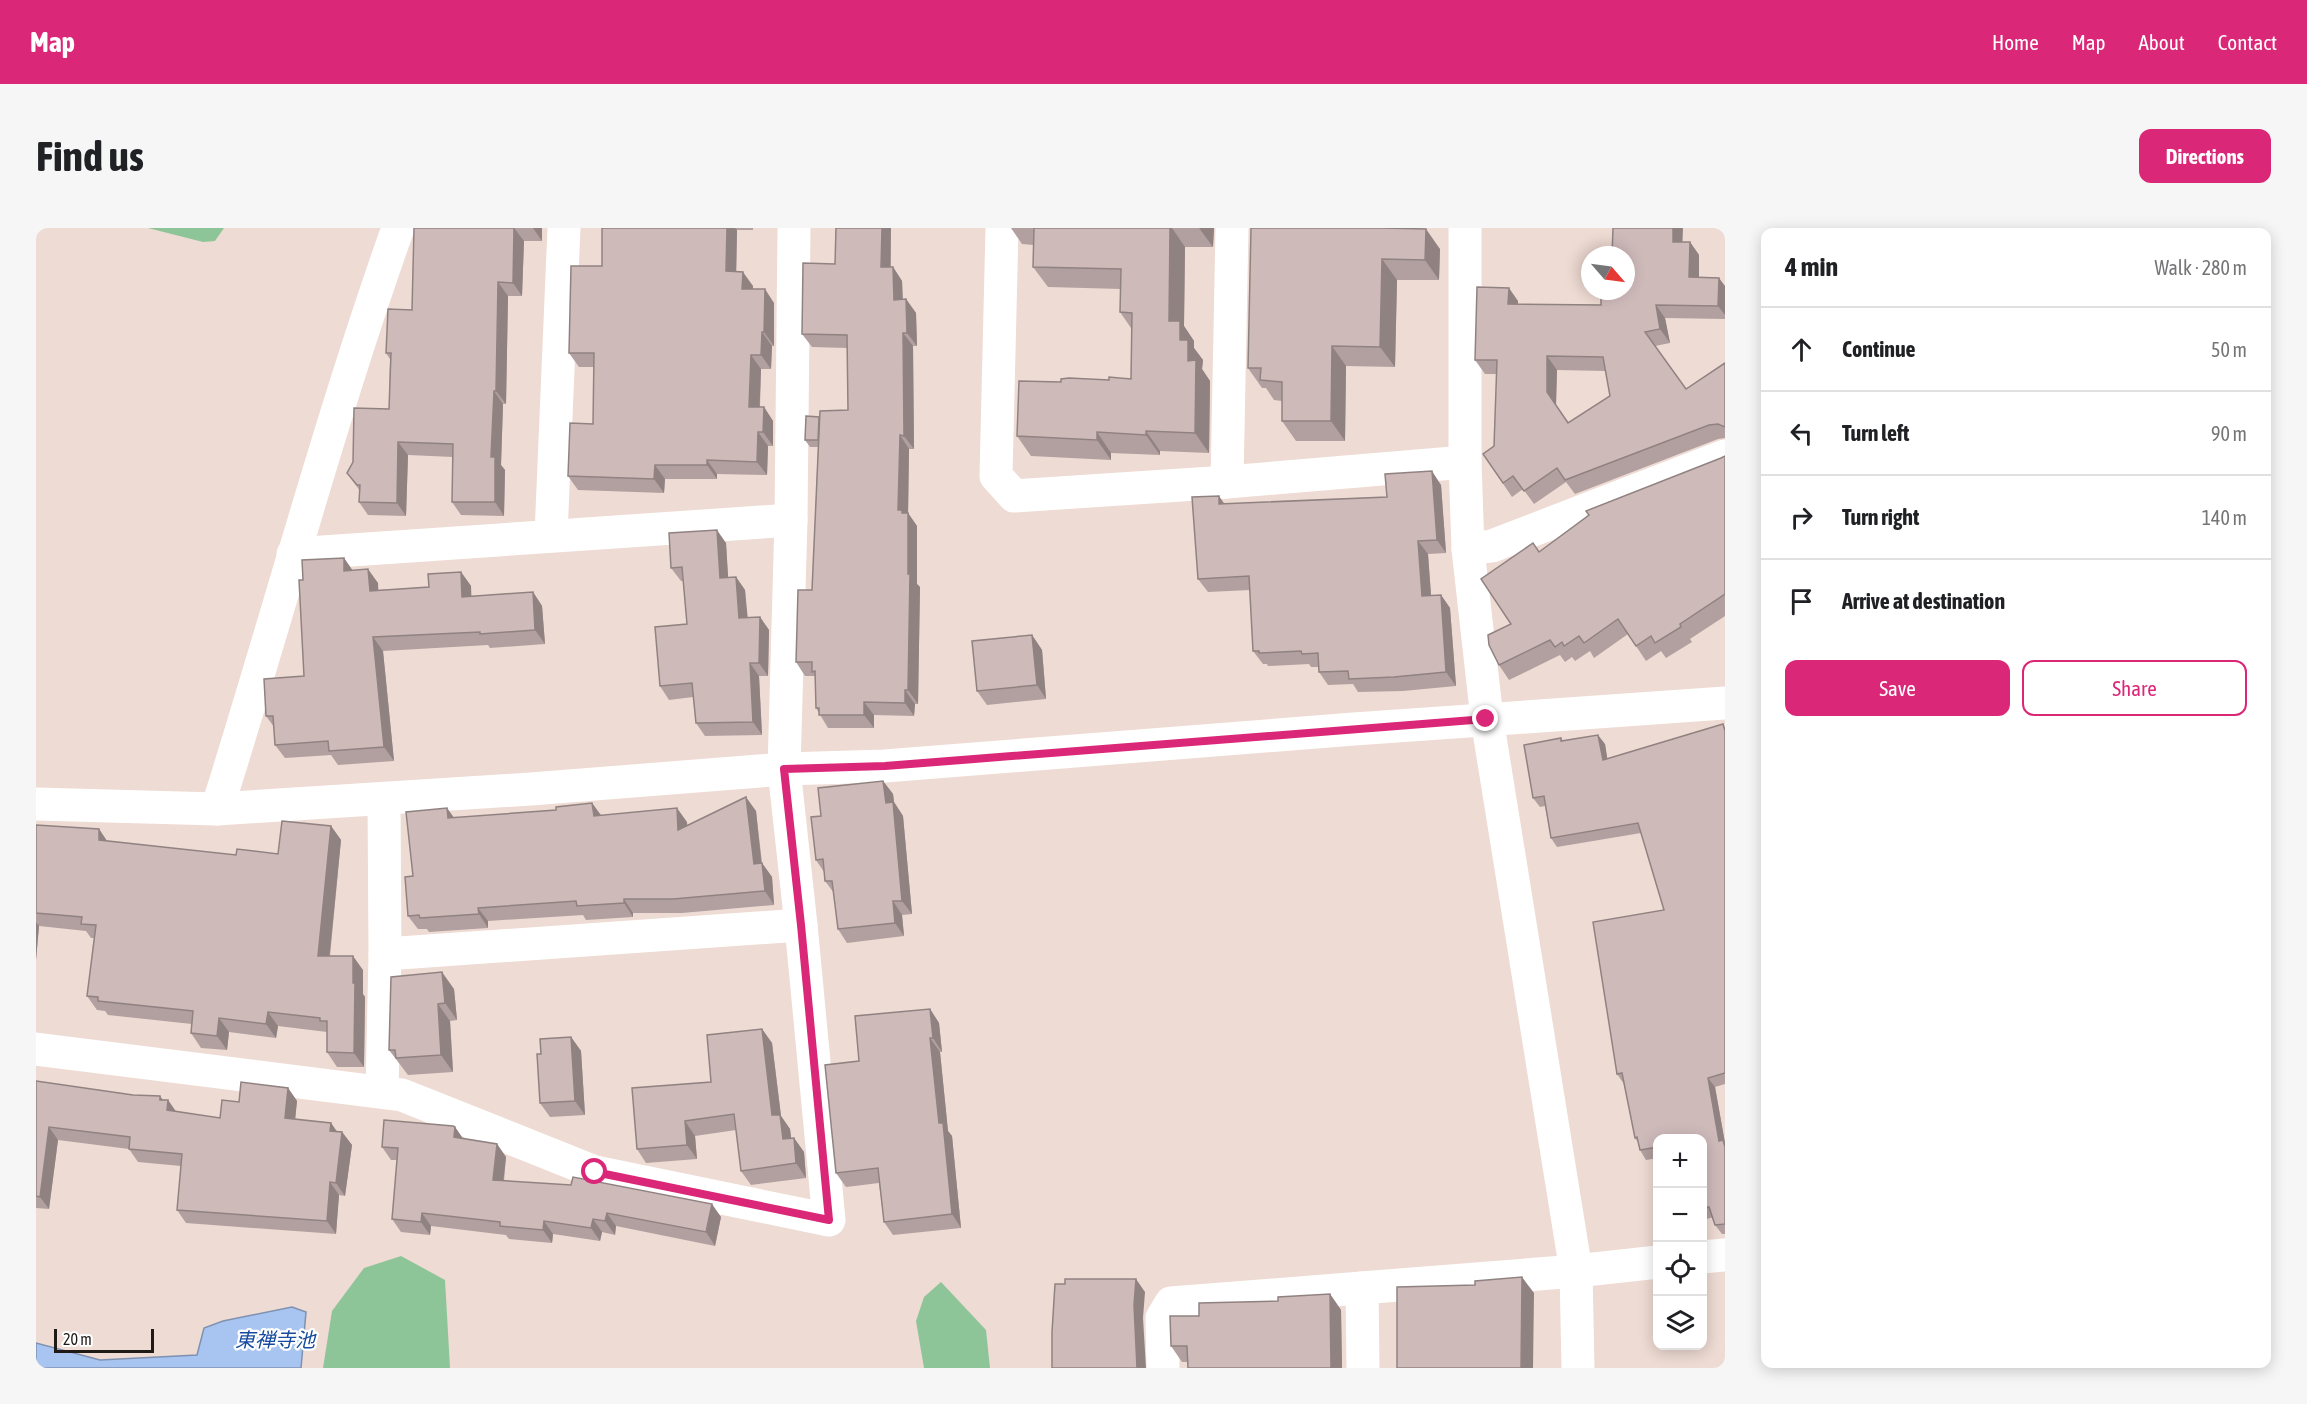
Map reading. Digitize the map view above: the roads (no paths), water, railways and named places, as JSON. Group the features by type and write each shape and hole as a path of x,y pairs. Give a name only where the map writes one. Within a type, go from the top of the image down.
{"street":[{"path":"217,809 293,554 377,287 398,228"},
{"path":"551,535 564,228"},
{"path":"36,1049 402,1095 595,1172 829,1220 784,769 791,520 794,228"},
{"path":"1002,228 996,476 1014,496 1227,482 1465,462"},
{"path":"1227,482 1232,228"},
{"path":"1465,228 1465,462 1468,549 1486,719 1576,1271 1578,1368"},
{"path":"1468,549 1492,546 1725,456"},
{"path":"293,554 791,520"},
{"path":"36,804 217,809 784,769 885,766 1486,719 1725,703"},
{"path":"382,1091 385,954 384,799"},
{"path":"385,954 801,925"},
{"path":"1707,1257 1725,1255"},
{"path":"1163,1368 1162,1318 1171,1303 1576,1271 1653,1263"},
{"path":"1362,1288 1363,1368"}],"water":[{"name":"東禅寺池","path":"292,1307 306,1312 301,1368 36,1368 36,1343 100,1360 197,1355 204,1328 223,1321"}]}
